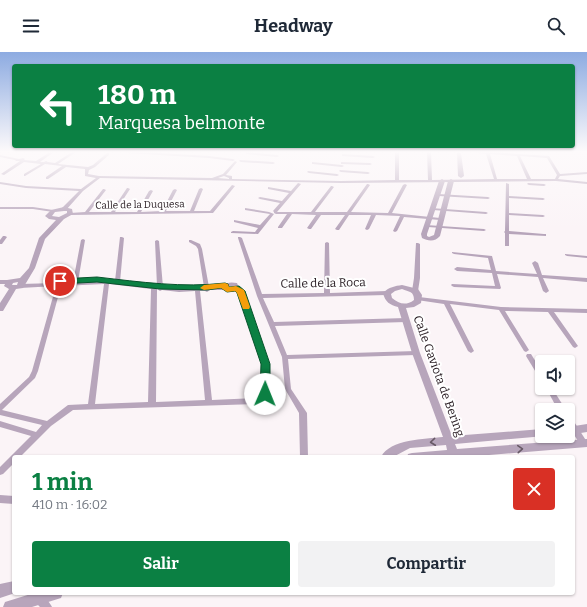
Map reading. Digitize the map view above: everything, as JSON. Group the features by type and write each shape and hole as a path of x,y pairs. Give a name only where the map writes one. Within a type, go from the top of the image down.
{"street":[{"path":"64,209 82,190 98,178"},
{"path":"150,178 326,182 501,180 544,185"},
{"path":"326,182 329,178"},
{"path":"338,178 341,182"},
{"path":"397,178 397,182"},
{"path":"442,181 439,195 424,237 428,239 435,238 447,195 453,181 456,178"},
{"path":"464,178 469,181"},
{"path":"510,182 556,180 587,183"},
{"path":"453,181 481,185"},
{"path":"507,245 506,232 510,182"},
{"path":"0,183 26,187 82,190"},
{"path":"233,232 255,233 299,184"},
{"path":"389,214 405,184"},
{"path":"337,229 368,185"},
{"name":"Calle de la Duquesa","path":"70,214 112,214 164,211 211,212 233,186"},
{"path":"312,213 332,187"},
{"path":"269,188 292,192"},
{"path":"112,214 128,189"},
{"path":"192,211 201,189"},
{"path":"86,214 104,190"},
{"path":"164,211 175,190"},
{"path":"138,213 151,191"},
{"path":"439,195 488,198"},
{"path":"508,197 543,199"},
{"path":"260,198 283,202"},
{"path":"0,208 33,208 53,211 64,209 70,210 70,214 59,218 37,239 28,268 0,301"},
{"path":"247,209 290,214 403,214 440,219"},
{"path":"433,209 486,213"},
{"path":"53,211 48,216 59,218"},
{"path":"280,226 290,214"},
{"path":"309,228 319,214"},
{"path":"367,229 374,214"},
{"path":"395,231 403,214"},
{"path":"507,214 543,216"},
{"path":"236,221 261,226"},
{"path":"428,226 484,230"},
{"path":"506,232 544,234"},
{"path":"0,243 5,237"},
{"path":"117,282 122,238"},
{"path":"240,238 260,296 285,357 288,389 303,414 304,455"},
{"path":"75,282 83,240"},
{"path":"152,403 157,287 157,241"},
{"path":"191,241 200,248 207,289"},
{"path":"326,294 327,243"},
{"path":"411,290 417,278 418,244"},
{"path":"454,253 490,257 498,288 454,285"},
{"path":"567,255 587,257"},
{"path":"535,263 546,291"},
{"path":"457,269 587,280"},
{"path":"0,282 15,284 106,281 157,287 197,289 225,287 230,290 236,288 241,291 266,364 265,394 263,399 257,401 152,403 71,407 48,424 16,455"},
{"path":"90,405 106,281"},
{"path":"0,408 32,378 59,283"},
{"path":"0,309 15,284"},
{"path":"419,299 413,305 400,306 391,302 388,299 387,293 397,288 411,290 419,299 501,309 587,311"},
{"path":"197,289 209,402"},
{"name":"Calle de la Roca","path":"260,296 387,293"},
{"path":"446,302 471,351"},
{"name":"Calle Gaviota de Bering","path":"400,306 454,455"},
{"path":"501,309 535,365"},
{"path":"550,310 575,346"},
{"path":"272,324 406,320"},
{"path":"285,357 416,353"},
{"path":"0,412 48,424"},
{"path":"0,424 37,435"},
{"path":"575,430 587,428"},
{"path":"388,455 409,444 535,434"},
{"path":"575,434 585,444"},
{"path":"465,455 585,444"},
{"path":"0,472 12,459"},
{"path":"0,499 12,500"},
{"path":"0,591 12,588"},
{"path":"10,607 42,599 51,595"}],"slow traffic":[{"path":"204,288 225,285 224,288 227,290 233,290 236,288 241,291 246,307"}],"route":[{"path":"60,281 97,279 118,280 147,285 207,288 225,285 224,288 227,290 233,290 236,288 240,290 266,364 265,394"}]}
